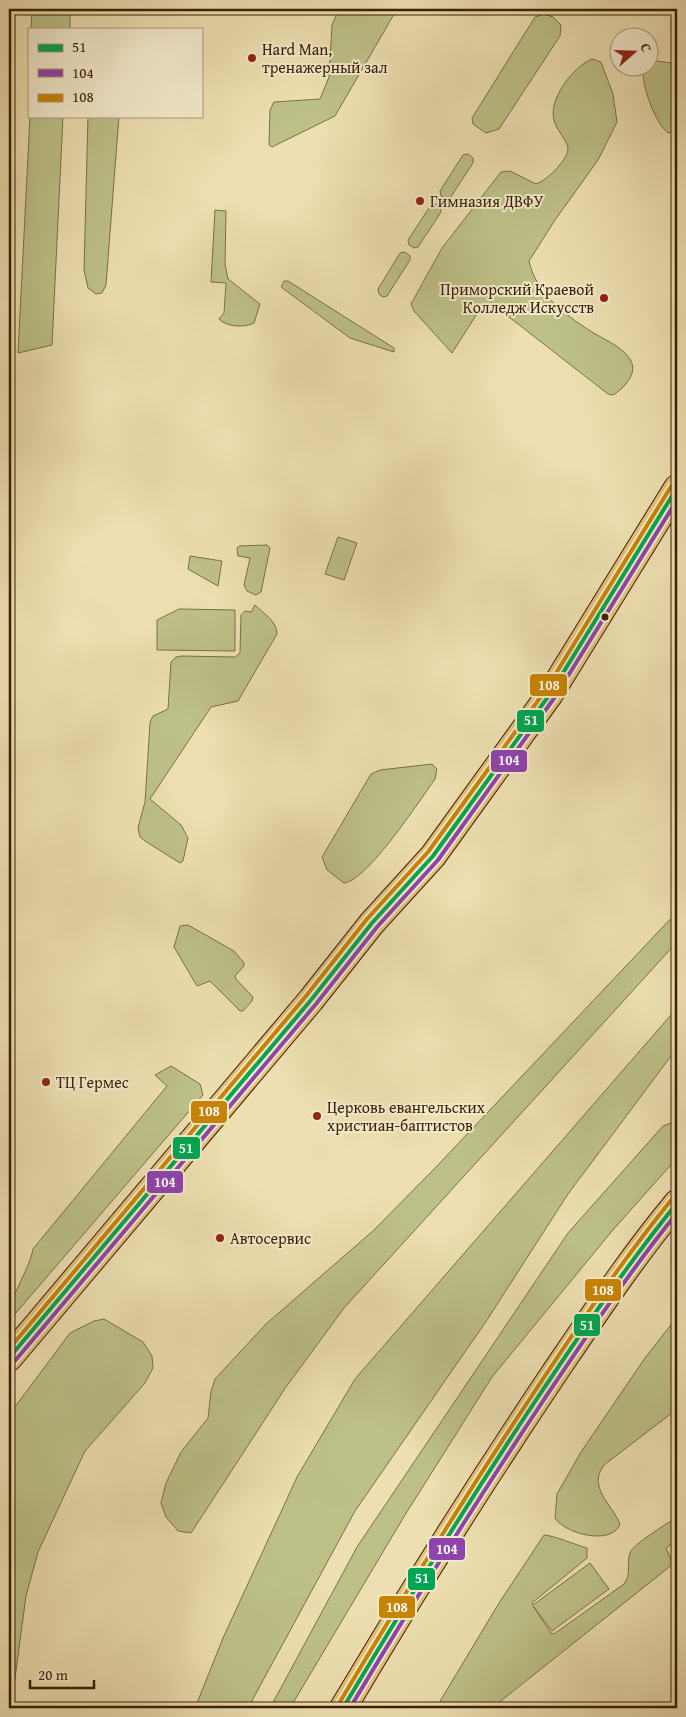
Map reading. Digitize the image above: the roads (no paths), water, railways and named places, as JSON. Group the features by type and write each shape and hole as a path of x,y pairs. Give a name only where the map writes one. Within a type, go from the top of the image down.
{"main road":[{"path":"9,1358 311,1000 372,923 433,856 550,694 677,488"},
{"path":"343,1708 420,1579 480,1484 640,1247 677,1203"}],"place":[{"name":"Hard Man, тренажерный зал","path":"252,58"},
{"name":"Гимназия ДВФУ","path":"420,201"},
{"name":"Приморский Краевой Колледж Искусств","path":"604,298"},
{"name":"ТЦ Гермес","path":"46,1082"},
{"name":"Церковь евангельских христиан-баптистов","path":"317,1116"},
{"name":"Автосервис","path":"220,1238"}]}
